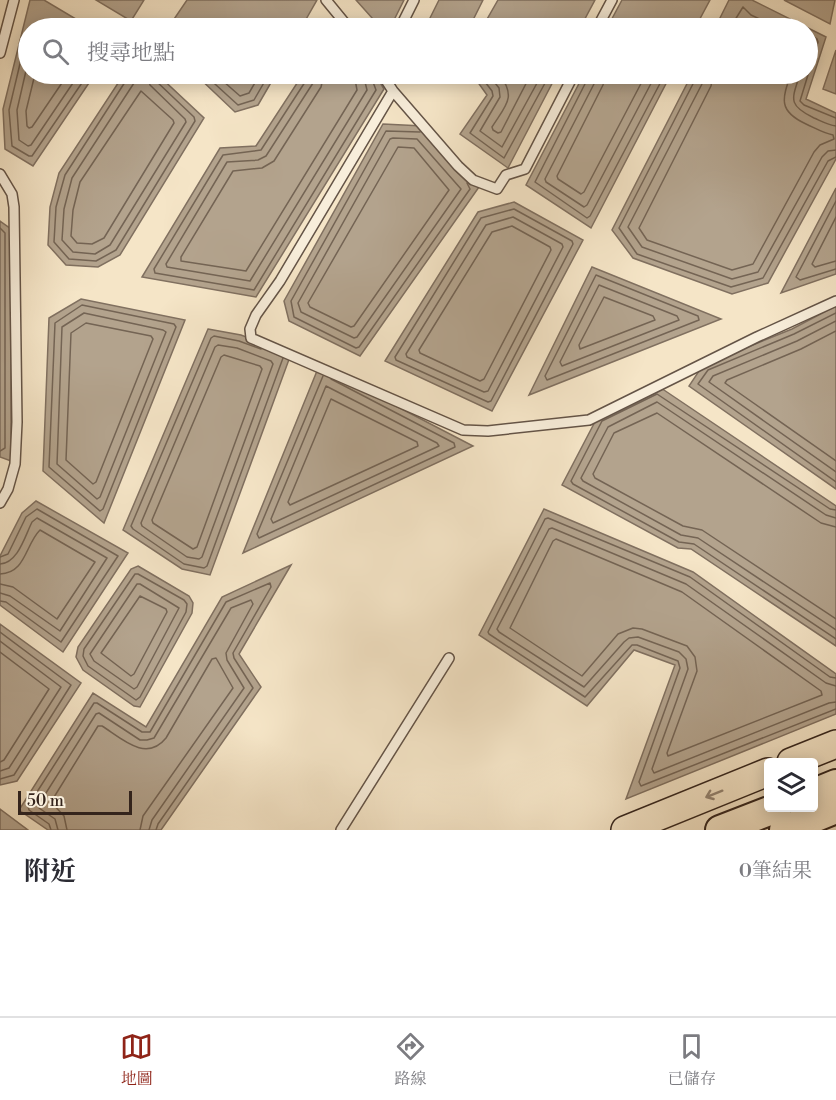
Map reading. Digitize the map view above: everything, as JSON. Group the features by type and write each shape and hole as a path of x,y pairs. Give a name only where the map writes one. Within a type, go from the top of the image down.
{"highway":[{"path":"818,791 836,784"},
{"path":"784,830 836,809"},
{"path":"720,830 765,812"}],"main road":[{"path":"801,758 836,744"},
{"path":"625,830 764,774"}],"lane":[{"path":"0,53 14,0"},
{"path":"326,0 341,18"},
{"path":"405,18 414,0"},
{"path":"602,18 612,0"},
{"path":"388,84 465,173 473,180 497,189 506,175 525,169 569,84"},
{"path":"393,91 280,281 256,315 250,329 251,338 463,430 489,431 589,420 757,337 836,301"},
{"path":"0,174 12,194 14,207 17,422 15,464 8,489 0,503"},
{"path":"341,830 449,658"}],"water":[{"path":"30,0 44,0 74,18 26,18"},
{"path":"96,0 144,0 133,18 126,18"},
{"path":"187,0 317,0 307,18 175,18"},
{"path":"356,0 404,0 395,18 372,18"},
{"path":"439,0 483,0 474,18 430,18"},
{"path":"498,0 595,0 585,18 488,18"},
{"path":"622,0 710,0 700,18 612,18"},
{"path":"729,0 752,0 788,18 720,18"},
{"path":"784,0 835,0 830,24"},
{"path":"818,33 826,37 818,62"},
{"path":"18,48 18,84 88,84 33,166 5,149 3,109"},
{"path":"836,50 836,94 823,89"},
{"path":"117,84 168,84 204,118 120,255 98,267 66,265 48,245 50,207 59,173"},
{"path":"206,84 270,84 258,105 235,112"},
{"path":"296,84 381,84 384,89 256,297 142,277 220,148 256,146"},
{"path":"479,84 552,84 508,168 460,134 487,95"},
{"path":"579,84 666,84 591,228 526,185"},
{"path":"687,84 811,84 806,99 836,113 836,159 768,283 732,294 633,258 612,230"},
{"path":"383,124 423,126 479,187 360,356 289,321 284,301"},
{"path":"836,188 836,274 781,293"},
{"path":"514,202 583,240 492,411 385,361 478,212"},
{"path":"0,221 11,229 11,461 0,457"},
{"path":"592,267 721,319 529,395"},
{"path":"81,299 185,320 104,523 43,471 49,318"},
{"path":"836,306 836,489 689,386 703,365 792,329"},
{"path":"208,329 241,335 291,354 210,575 182,569 123,530"},
{"path":"319,366 473,446 243,553"},
{"path":"658,386 836,506 836,646 691,549 678,548 562,485 598,416"},
{"path":"36,501 128,553 63,652 0,605 0,556 22,513"},
{"path":"544,509 693,572 836,674 836,714 626,799 675,665 634,650 587,706 479,635"},
{"path":"291,565 239,654 261,687 161,830 48,830 19,810 93,693 146,727 222,597"},
{"path":"138,566 189,596 193,603 192,613 140,707 134,706 83,670 76,657 78,647 131,569"},
{"path":"0,624 81,683 17,781 0,785"},
{"path":"0,809 28,830 0,830"}]}
